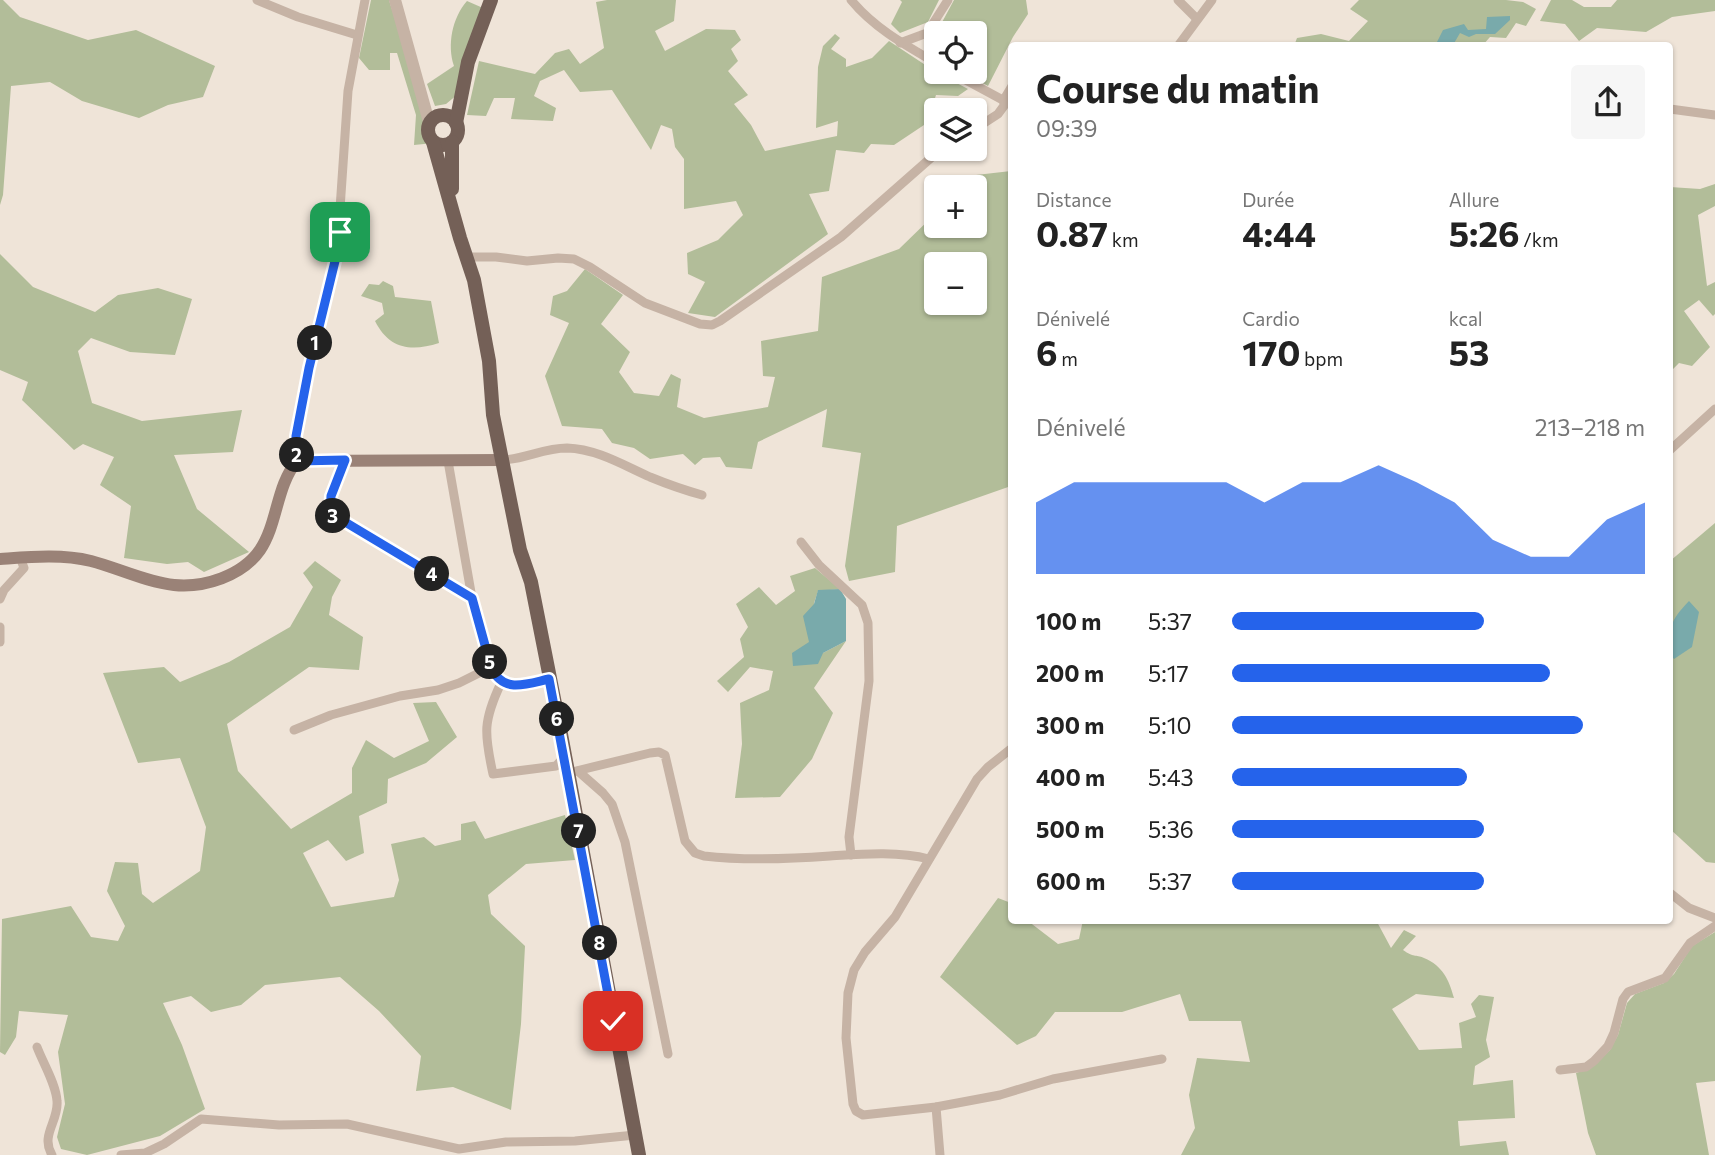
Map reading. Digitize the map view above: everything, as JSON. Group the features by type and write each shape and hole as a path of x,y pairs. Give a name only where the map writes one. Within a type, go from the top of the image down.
{"main road":[{"path":"456,123 468,62 491,0"},
{"path":"452,208 452,142 458,130 452,118 440,114 429,122 428,129 433,142 466,257 474,280 489,361 490,394 520,550 531,582 565,756 573,772 639,1155"},
{"path":"433,142 439,145 452,142"},
{"path":"0,559 67,557 91,561 174,585 205,583 238,570 260,550 290,469 297,461 503,460"}],"street":[{"path":"257,0 298,17 357,35"},
{"path":"297,461 296,436 309,368 337,253 348,91 365,0"},
{"path":"395,0 429,122"},
{"path":"851,0 865,17 900,43 924,56"},
{"path":"900,43 926,33 933,27 948,0"},
{"path":"1178,0 1197,19"},
{"path":"1181,42 1212,0"},
{"path":"973,84 1007,103 987,122"},
{"path":"1673,109 1715,115"},
{"path":"466,257 527,261 574,259 645,303 700,324 712,325 841,237 927,161"},
{"path":"1673,447 1715,409"},
{"path":"503,460 521,459 549,449 570,448 613,459 651,477 702,495"},
{"path":"345,460 331,496 330,513 472,598"},
{"path":"448,461 472,598 495,677 501,683 524,685 549,679"},
{"path":"801,542 819,565 857,599 868,623 869,681 849,837 851,855"},
{"path":"0,599 4,590 23,568 20,557"},
{"path":"0,627 0,642"},
{"path":"294,730 331,715 400,696 438,690 491,667"},
{"path":"501,683 490,707 485,731 493,774 556,766 565,756"},
{"path":"1008,751 977,779 895,917 865,952 854,970 848,993 846,1038 851,1093 856,1111 863,1115 936,1107 1018,1091 1053,1079 1162,1059"},
{"path":"573,772 650,753 659,752 665,755 685,841 695,853 704,856 788,859 904,855 929,859"},
{"path":"573,772 612,804 625,842 668,1054"},
{"path":"1673,895 1689,908 1715,918"},
{"path":"1560,1070 1586,1066 1594,1061 1608,1046 1623,999 1628,992 1665,978 1690,943 1715,926"},
{"path":"37,1048 57,1100 47,1138 47,1147 52,1155"},
{"path":"936,1107 940,1155"},
{"path":"121,1155 145,1153 164,1144 201,1119 209,1118 279,1125 348,1124 457,1152 506,1142 575,1141 635,1135"}],"green space":[{"path":"0,0 20,17 88,40 136,30 215,66 203,97 168,105 139,118 82,101 50,82 11,86 0,205"},
{"path":"371,0 389,0 434,143 414,145 416,115 397,53 390,53 390,70 369,70 359,58"},
{"path":"676,0 674,21 655,31 665,51 706,29 735,30 741,40 731,49 738,61 728,71 748,95 734,104 751,125 765,151 837,136 838,121 816,128 818,67 823,46 835,34 840,38 831,49 846,59 846,67 872,58 889,41 924,64 924,84 959,84 968,89 958,96 936,95 935,98 924,98 924,125 894,145 871,144 864,153 836,150 829,191 809,194 828,234 715,317 688,313 705,282 688,274 687,253 718,240 743,215 736,201 684,209 684,159 675,147 672,129 661,125 651,150 612,90 580,92 564,70 540,81 534,96 556,108 553,121 511,119 515,98 494,98 486,116 467,115 479,61 535,74 555,53 569,49 580,64 604,48 596,2"},
{"path":"900,0 939,0 928,21 900,33 891,24 902,2"},
{"path":"954,0 1026,0 1028,14 1008,42 988,86 984,84 987,84 987,21 943,21"},
{"path":"1359,0 1506,0 1523,2 1536,9 1526,26 1516,23 1506,38 1490,37 1486,42 1296,42 1297,38 1321,34 1349,41 1368,21 1350,9"},
{"path":"1551,0 1572,0 1584,7 1611,7 1617,0 1715,0 1715,11 1672,17 1646,32 1597,28 1579,41 1565,24 1540,21"},
{"path":"467,1 483,8 458,94 446,104 435,106 427,84 454,66 452,32"},
{"path":"1008,171 1008,487 897,526 895,572 849,581 845,566 861,453 822,447 827,409 758,442 752,469 726,467 720,457 703,458 695,465 683,454 650,459 634,448 612,443 602,429 562,426 545,376 569,323 550,315 553,296 567,291 585,269 623,295 601,324 630,352 619,372 634,393 659,396 671,374 681,379 677,407 704,418 768,407 775,377 763,376 761,341 818,331 822,277 899,249 924,225 924,238 987,238 987,175 976,175"},
{"path":"1715,184 1715,206 1698,215 1707,286 1715,282 1715,314 1713,316 1699,300 1684,311 1710,347 1692,366 1679,363 1673,369 1673,187 1700,189"},
{"path":"0,254 33,287 95,312 118,295 158,288 192,299 175,355 130,352 91,338 78,351 92,403 142,421 242,410 233,452 174,455 197,509 249,552 204,572 188,562 167,564 124,558 131,506 100,485 114,457 83,444 74,450 22,400 28,382 0,370"},
{"path":"383,281 393,286 395,297 431,301 439,343 410,347 394,343 387,338 375,321 384,314 382,303 361,296 369,284 379,285"},
{"path":"1715,523 1715,863 1706,862 1673,832 1673,558"},
{"path":"315,561 341,580 332,597 329,615 363,637 359,670 309,667 227,724 238,771 291,829 352,793 352,768 366,740 394,758 429,741 413,703 436,702 457,737 426,763 388,779 387,803 359,816 364,853 346,861 328,840 303,853 331,907 394,897 399,880 391,844 424,837 435,846 461,840 461,824 475,821 485,839 565,815 575,860 526,864 488,895 491,914 525,946 521,1024 511,1110 453,1087 416,1091 421,1056 379,1011 340,977 265,985 241,1005 211,1012 191,996 163,1003 182,1045 205,1109 160,1136 87,1155 61,1149 57,1137 65,1104 58,1052 68,1015 19,1011 16,1037 5,1055 0,1052 2,919 71,906 91,937 118,941 125,926 107,891 115,862 138,863 142,894 153,903 200,871 206,827 180,758 138,763 103,673 164,667 180,682 229,662 290,627 313,587 303,573"},
{"path":"815,568 840,589 818,591 814,603 823,653 846,641 814,688 833,713 812,759 780,797 735,798 742,744 740,703 769,690 773,671 750,667 728,692 717,681 744,657 740,639 748,627 736,604 759,587 776,605 795,591 790,576"},
{"path":"998,898 1008,902 1008,924 1032,924 1058,944 1079,939 1082,924 1378,924 1391,948 1404,930 1416,936 1403,950 1424,958 1441,969 1454,998 1416,994 1392,1009 1419,1050 1462,1048 1459,1023 1476,1017 1471,1004 1479,995 1494,997 1486,1040 1490,1057 1475,1066 1473,1085 1513,1080 1515,1118 1458,1121 1460,1146 1506,1141 1509,1155 1181,1155 1195,1128 1189,1095 1197,1058 1250,1062 1241,1021 1189,1021 1180,994 1122,1012 1055,1012 1036,1036 1017,1045 940,977"},
{"path":"1715,932 1715,1081 1696,1083 1709,1155 1596,1155 1588,1133 1576,1073 1591,1068 1610,1050 1618,1035 1627,1003 1635,994 1664,983 1674,974 1692,946"}],"water":[{"path":"1510,16 1510,20 1495,34 1476,34 1469,37 1460,33 1455,42 1437,42 1443,30 1464,24 1468,30 1486,29 1487,17"},
{"path":"840,589 846,599 846,641 823,653 818,664 793,666 792,653 809,642 803,616 814,604 818,590"},
{"path":"1689,601 1699,612 1692,647 1674,659 1673,623"}],"route":[{"path":"340,232 296,436 297,461 345,460 331,496 330,513 472,598 491,667 501,683 524,685 549,679 613,1021"}]}
